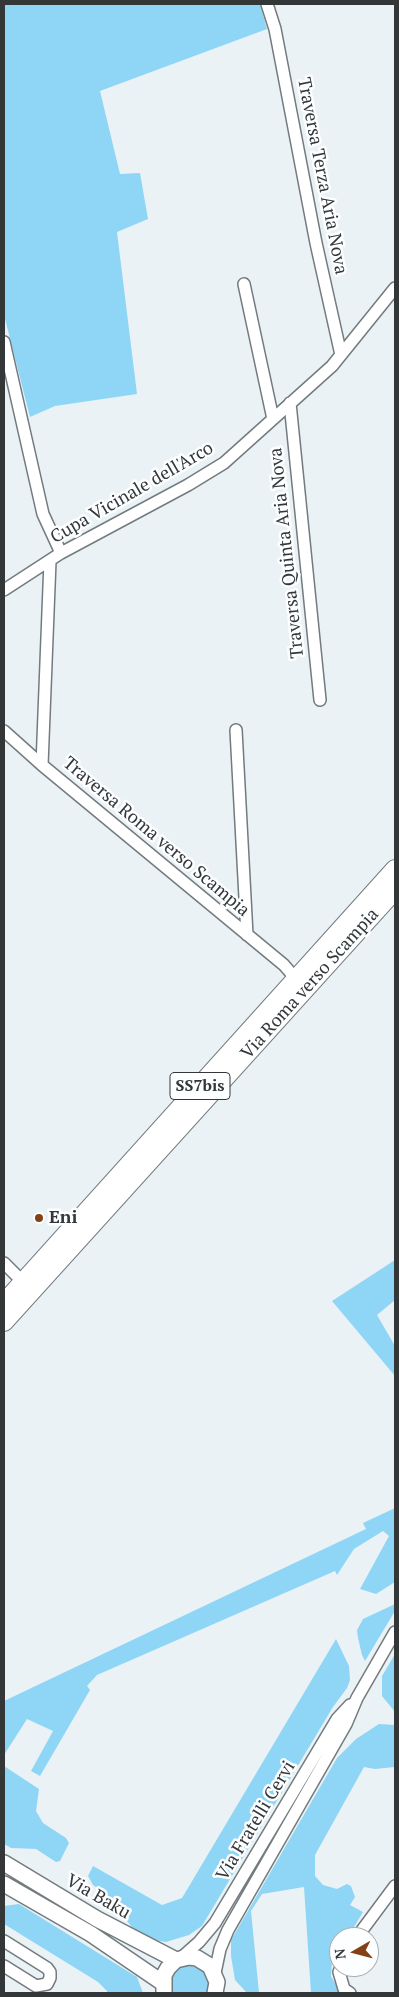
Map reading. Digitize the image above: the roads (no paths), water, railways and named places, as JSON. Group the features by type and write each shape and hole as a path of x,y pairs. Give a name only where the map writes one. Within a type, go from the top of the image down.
{"main road":[{"name":"Via Roma verso Scampia","path":"4,1322 27,1286 395,869"},
{"name":"Via Roma verso Scampia","path":"4,1303 27,1286 395,890"},
{"name":"Via Baku","path":"5,1865 97,1920 179,1959 197,1958 210,1966 215,1983"},
{"name":"Via Baku","path":"4,1884 91,1934 140,1966 163,1990"},
{"path":"163,1990 168,1968 179,1959"},
{"path":"215,1983 228,1993"}],"street":[{"name":"Traversa Terza Aria Nova","path":"267,4 275,29 316,243 340,355"},
{"path":"244,284 273,419"},
{"name":"Cupa Vicinale dell'Arco","path":"4,590 61,553 188,486 224,463 332,366 395,288"},
{"path":"4,342 43,514 61,553"},
{"name":"Traversa Quinta Aria Nova","path":"290,403 320,700"},
{"name":"Traversa Roma verso Scampia","path":"42,765 50,561"},
{"name":"Traversa Roma verso Scampia","path":"236,730 247,935"},
{"name":"Traversa Roma verso Scampia","path":"4,731 42,765 284,965 296,979"},
{"path":"4,1263 27,1286"},
{"name":"Via Fratelli Cervi","path":"215,1983 220,1949 228,1930 346,1724 357,1698 395,1632"},
{"name":"Via Fratelli Cervi","path":"179,1959 199,1942 215,1923 338,1719 357,1698"},
{"path":"364,1927 395,1886"},
{"path":"4,1941 47,1968 50,1972 50,1978 47,1984 36,1986 4,1966"},
{"path":"340,1977 344,1989 350,1993"}],"place":[{"name":"Eni","path":"39,1218"}]}
